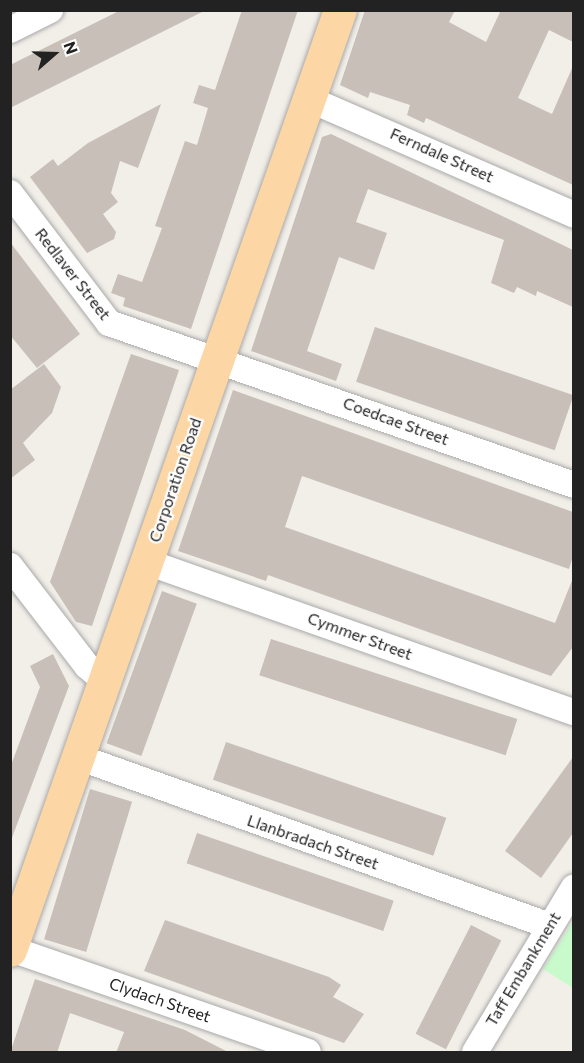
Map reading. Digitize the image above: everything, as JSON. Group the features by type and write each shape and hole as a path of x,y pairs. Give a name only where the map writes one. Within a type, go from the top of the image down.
{"main road":[{"name":"Corporation Road","path":"12,942 340,10"}],"street":[{"path":"10,30 50,10"},
{"name":"Ferndale Street","path":"309,99 380,128 573,215"},
{"name":"Redlaver Street","path":"10,193 109,323 218,358"},
{"name":"Coedcae Street","path":"218,358 573,484"},
{"name":"Cymmer Street","path":"147,562 573,711"},
{"path":"10,566 87,666 105,681"},
{"name":"Llanbradach Street","path":"78,757 548,925"},
{"name":"Taff Embankment","path":"475,1053 548,925 573,887"},
{"name":"Clydach Street","path":"12,942 88,975 308,1053"}],"green space":[{"path":"573,921 573,988 543,969"}],"building":[{"path":"121,10 206,10 10,108 10,65"},
{"path":"242,10 298,10 191,329 123,306 125,298 111,293 118,274 142,282 162,228 155,226 185,141 197,145 208,108 193,103 199,85 215,90"},
{"path":"365,10 455,10 449,22 486,42 501,10 573,10 573,42 549,30 518,98 552,114 573,66 573,185 426,118 424,123 407,115 410,105 370,92 368,98 340,85"},
{"path":"161,104 138,168 120,161 111,193 118,202 103,214 116,232 114,239 87,253 30,177 53,159 58,166 88,143"},
{"path":"331,134 573,250 573,307 537,291 536,296 517,287 514,293 491,283 504,240 368,189 356,222 387,233 374,270 339,257 307,351 342,364 336,381 251,351 322,137"},
{"path":"10,242 80,334 37,368 10,335"},
{"path":"375,327 574,395 555,450 356,382"},
{"path":"131,354 179,370 92,626 76,622 50,582"},
{"path":"44,364 61,387 52,413 23,443 35,460 10,479 10,390"},
{"path":"233,390 573,512 573,556 569,569 302,476 285,527 555,623 573,578 573,647 551,676 268,575 266,581 178,551"},
{"path":"162,591 197,604 141,756 107,743"},
{"path":"271,639 517,719 506,755 259,675"},
{"path":"53,654 69,686 10,843 10,768 40,687 30,666"},
{"path":"226,742 446,818 433,856 213,780"},
{"path":"573,757 573,833 541,878 505,851"},
{"path":"90,789 132,802 86,952 44,939"},
{"path":"197,833 394,901 383,931 187,863"},
{"path":"165,920 329,977 341,985 333,997 364,1014 344,1043 144,971"},
{"path":"471,925 501,940 446,1049 416,1034"},
{"path":"35,979 185,1030 230,1053 116,1053 124,1032 70,1013 57,1053 10,1053"}]}
